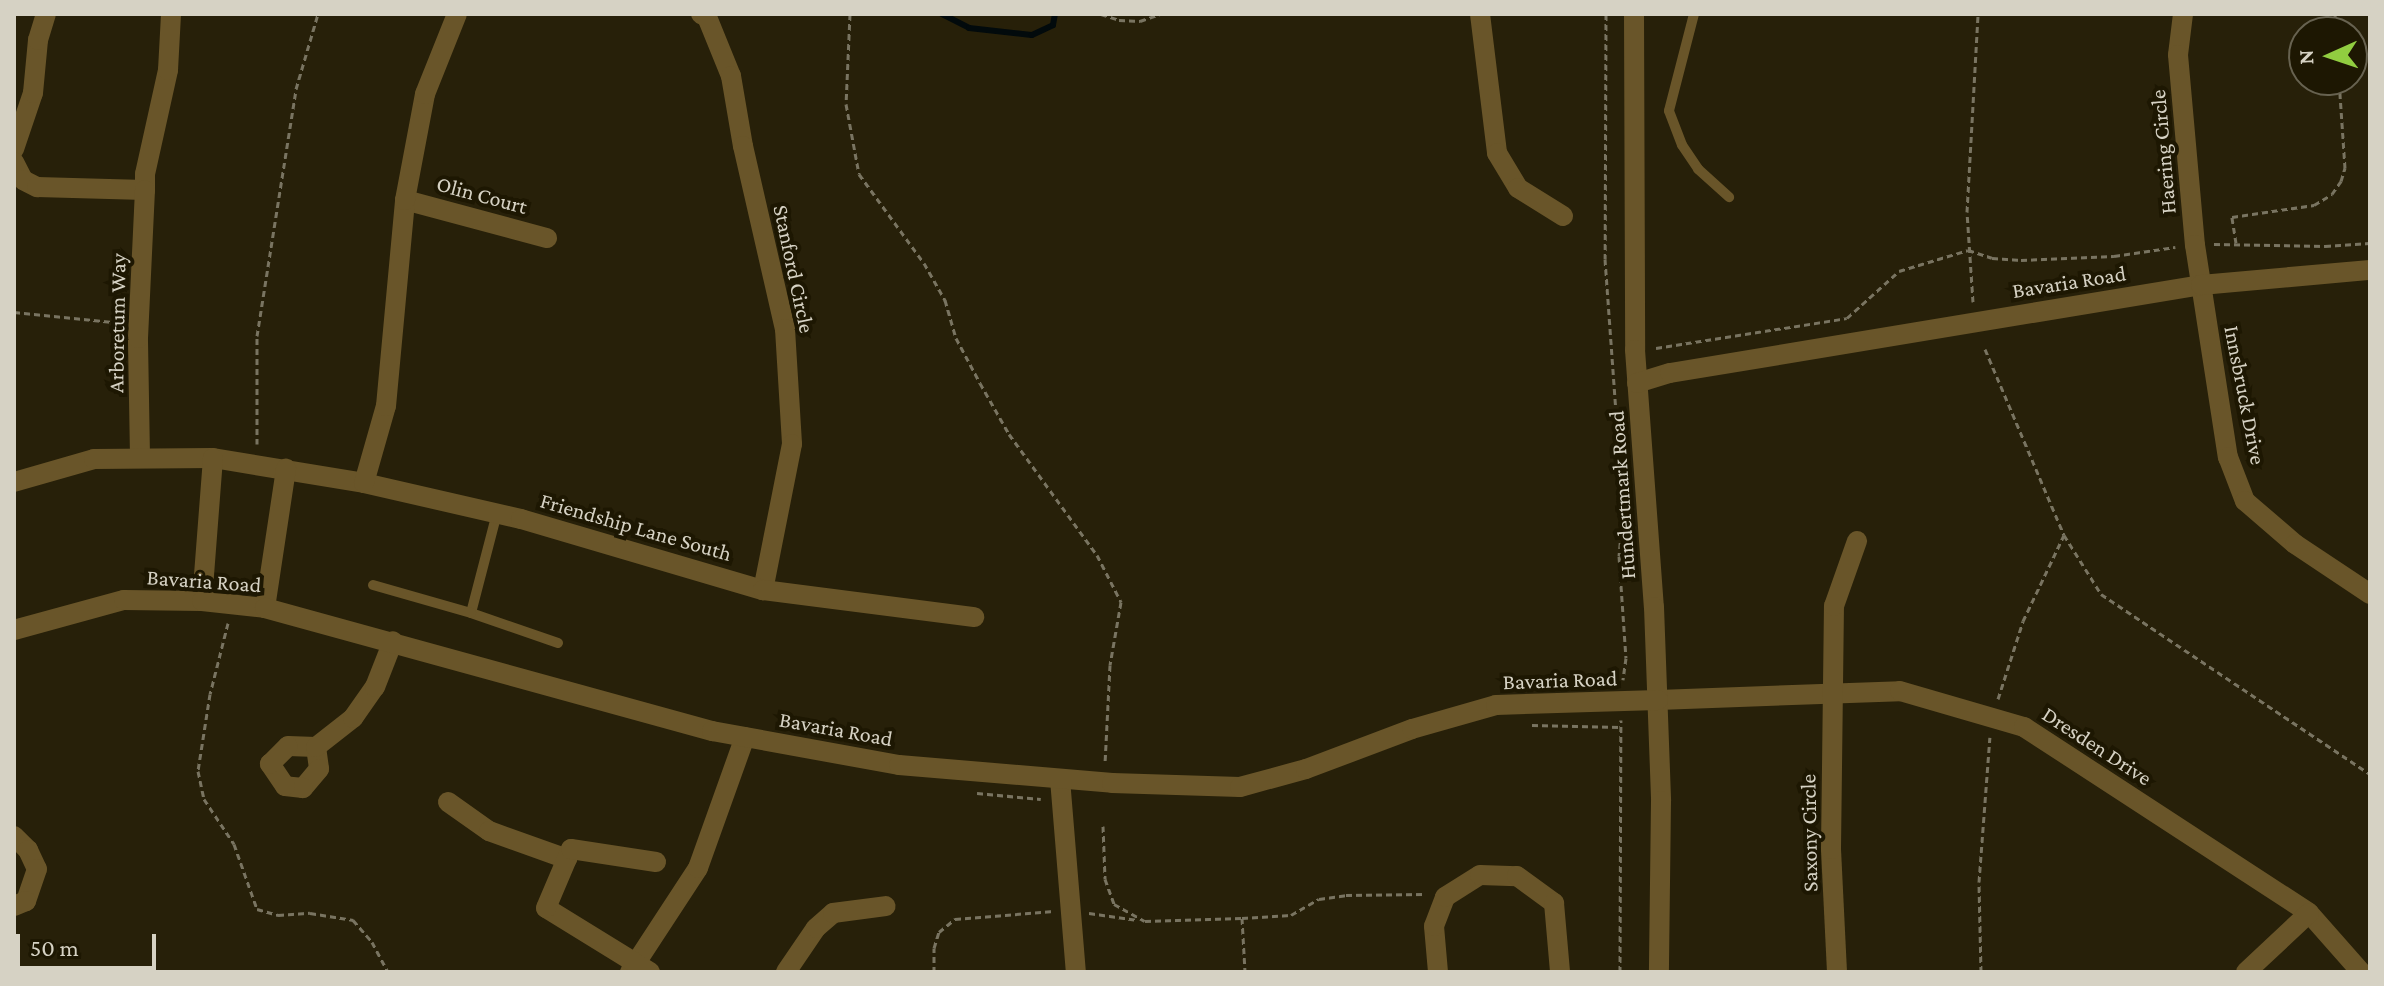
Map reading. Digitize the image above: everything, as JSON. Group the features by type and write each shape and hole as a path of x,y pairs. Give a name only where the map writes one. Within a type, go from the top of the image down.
{"street":[{"path":"14,149 33,93 38,40 46,14"},
{"name":"Arboretum Way","path":"140,456 138,338 145,174 168,70 171,14"},
{"path":"364,483 386,406 405,200 425,94 457,14"},
{"name":"Stanford Circle","path":"701,14 707,17 731,76 745,157 785,329 792,444 763,590"},
{"path":"1480,14 1497,153 1518,188 1563,216"},
{"name":"Hundertmark Road","path":"1634,14 1635,350 1658,700 1661,801 1659,972"},
{"name":"Haering Circle","path":"2183,14 2178,55 2201,285"},
{"path":"14,162 23,180 37,187 145,190"},
{"name":"Olin Court","path":"405,200 547,238"},
{"name":"Bavaria Road","path":"1637,383 1670,373 2201,285 2370,270"},
{"name":"Innsbruck Drive","path":"2201,285 2228,457 2245,501 2295,544 2370,594"},
{"name":"Friendship Lane South","path":"14,482 94,459 140,456 213,458 364,483 497,513 763,590 974,617"},
{"path":"202,601 213,458"},
{"path":"265,608 286,469"},
{"name":"Saxony Circle","path":"1837,972 1831,849 1834,606 1857,541"},
{"name":"Bavaria Road","path":"14,630 124,600 202,601 265,608 712,731 899,765 1060,779 1240,787 1306,769 1412,729 1496,705 1658,700"},
{"path":"316,747 353,718 375,687 393,641"},
{"name":"Dresden Drive","path":"1658,700 1900,691 2024,727 2309,913 2361,972"},
{"path":"656,862 571,849 546,908 639,969 698,868 745,737"},
{"path":"1060,779 1076,972"},
{"path":"448,802 489,831 567,859"},
{"path":"14,836 28,850 37,869 26,901 14,906"},
{"path":"1438,972 1434,926 1445,897 1480,875 1517,876 1554,903 1560,972"},
{"path":"786,972 816,928 833,913 886,906"},
{"path":"2246,972 2309,913"}],"lane":[{"path":"1694,14 1669,111 1682,145 1698,169 1729,197"},
{"path":"471,613 497,513"},
{"path":"373,585 471,613 558,643"}],"path":[{"path":"257,465 257,336 296,89 318,14"},
{"path":"850,14 846,104 859,174 924,263 945,300 956,338 1009,434 1097,555 1121,602 1110,665 1105,767"},
{"path":"1101,14 1119,20 1140,21 1160,14"},
{"path":"1606,14 1605,229 1610,351 1623,513 1619,556 1626,658 1620,727 1620,972"},
{"path":"1974,306 1967,212 1978,14"},
{"path":"2236,244 2232,217 2314,205 2332,194 2345,168 2340,96"},
{"path":"1610,351 1635,350 1847,318 1899,271 1968,250 1992,258 2021,260 2114,256 2195,245 2325,246 2370,243"},
{"path":"14,312 100,319"},
{"path":"1985,349 2064,535 2101,594 2370,774"},
{"path":"1981,972 1979,882 1992,718 2023,621 2064,535"},
{"path":"229,620 210,694 198,771 204,799 234,844 257,909 278,915 310,913 353,920 372,942 388,972"},
{"path":"1525,725 1620,727"},
{"path":"976,793 1062,801"},
{"path":"1103,826 1105,879 1114,904 1145,921"},
{"path":"934,972 934,948 939,932 955,919 1071,910 1145,921 1242,918 1291,915 1319,899 1346,895 1417,893 1445,897"},
{"path":"1242,918 1245,972"}],"waterway":[{"path":"942,14 969,28 1032,35 1053,25 1055,14"}]}
